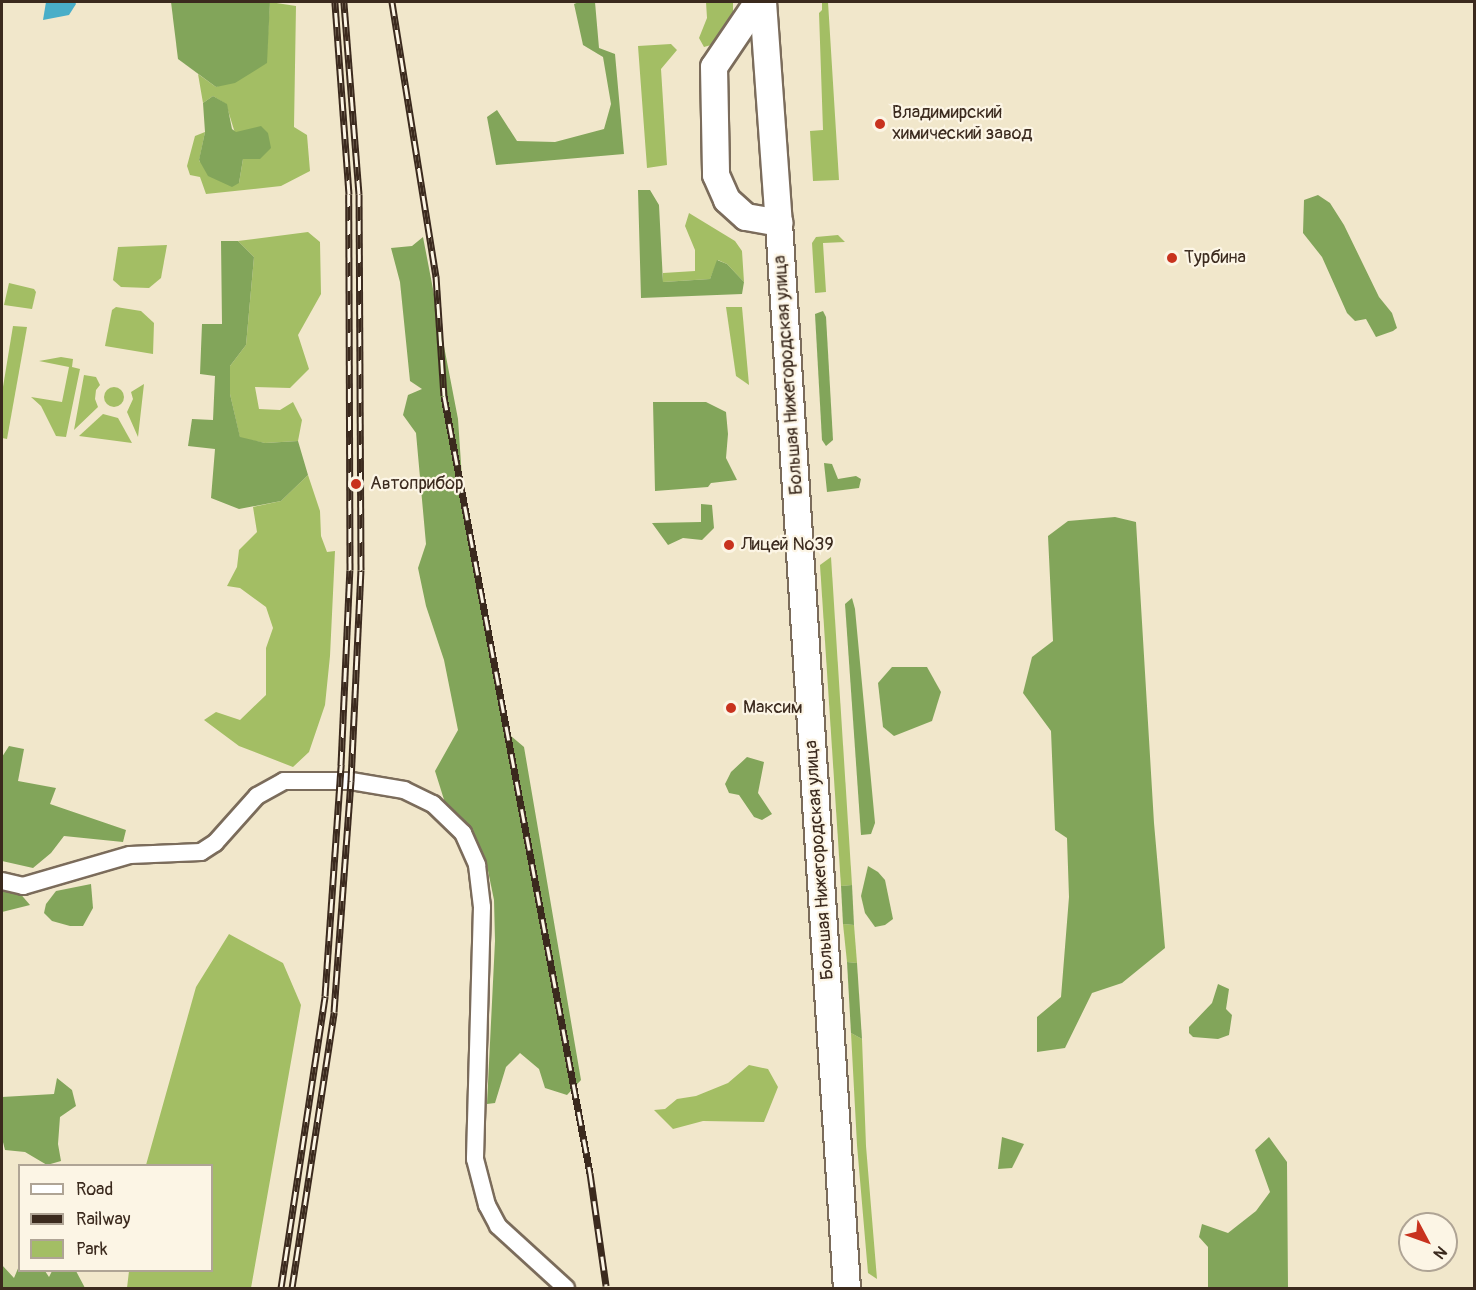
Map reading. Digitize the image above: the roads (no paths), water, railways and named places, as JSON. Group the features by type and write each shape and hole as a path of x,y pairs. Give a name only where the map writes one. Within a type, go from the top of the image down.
{"main road":[{"path":"758,2 714,67 716,175 727,200 746,217 779,223"},
{"name":"Большая Нижегородская улица","path":"763,2 847,1288"}],"street":[{"path":"2,881 23,886 130,855 201,852 215,843 257,796 284,781 351,781 404,790 433,804 463,834 478,876 482,907 475,1159 487,1205 498,1226 566,1288"}],"water":[{"path":"46,2 75,2 76,4 69,15 43,20"}],"railway":[{"path":"281,1288 325,996 341,765 350,570 349,194 335,2"},
{"path":"292,1288 334,1012 351,781 361,570 359,194 344,2"},
{"path":"392,2 436,276 444,396 590,1173 606,1286"}],"place":[{"name":"Владимирский химический завод","path":"880,124"},
{"name":"Турбина","path":"1172,258"},
{"name":"Автоприбор","path":"356,484"},
{"name":"Лицей №39","path":"729,545"},
{"name":"Максим","path":"731,708"}]}
